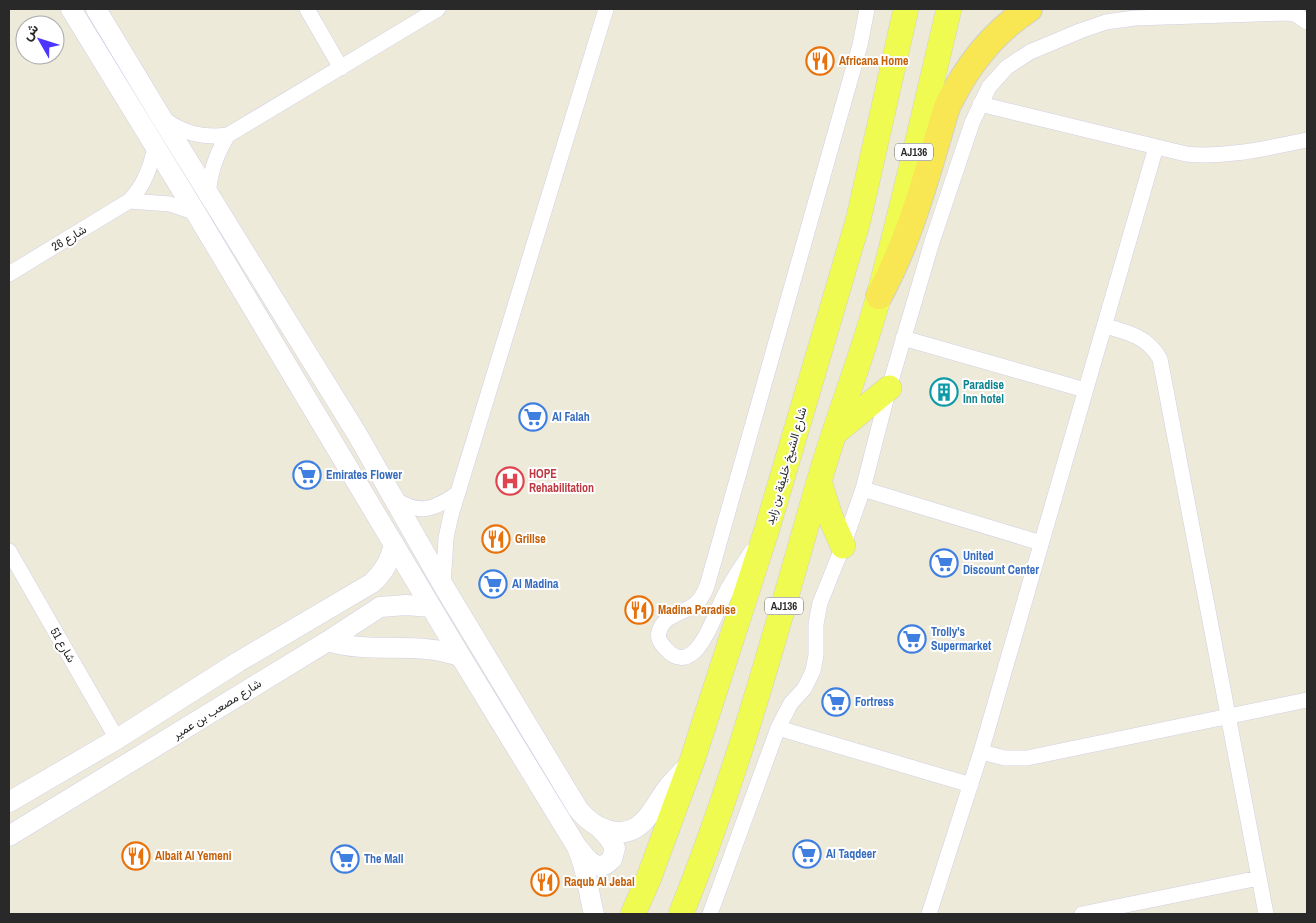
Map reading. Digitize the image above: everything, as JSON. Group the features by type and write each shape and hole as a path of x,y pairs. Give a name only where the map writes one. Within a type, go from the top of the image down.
{"highway":[{"path":"879,296 909,233 947,107 956,88 980,52 994,36 1029,9"}],"main road":[{"name":"شارع الشيخ خليفة بن زايد","path":"633,914 648,880 692,761 767,529 858,221 906,9"},
{"name":"AJ136","path":"681,914 705,854 735,769 774,641 819,481 879,296 949,9"},
{"path":"836,432 889,388"},
{"path":"819,481 830,516 843,546"}],"street":[{"path":"71,9 196,213 461,657 577,847 586,869 588,893 594,914"},
{"path":"96,9 208,195 357,434 391,496 578,808 609,838 615,848 615,854 608,863 597,866 592,864 577,847"},
{"path":"306,9 341,68"},
{"path":"161,117 172,126 200,136 228,135 438,9"},
{"path":"443,584 446,538 458,493 606,9"},
{"path":"767,529 733,580 704,639 696,650 691,655 683,657 675,656 667,651 661,644 658,636 662,625 675,614 700,600 707,586 857,54 867,9"},
{"path":"710,914 778,728 813,671 816,654 817,614 820,603 863,489 889,388 931,245 972,123 989,87 998,76 1018,59 1030,52 1106,22 1134,18 1288,13 1297,15 1307,22"},
{"path":"980,104 1186,154 1216,156 1307,140"},
{"path":"208,195 215,160 228,135"},
{"path":"928,914 981,752 1085,390 1106,326 1156,147"},
{"name":"شارع 26","path":"9,274 129,201 139,191 156,148"},
{"path":"129,201 170,204 196,213"},
{"path":"1106,326 1128,332 1147,342 1160,359 1266,914"},
{"path":"903,338 1085,390"},
{"path":"863,489 1042,543"},
{"path":"391,496 410,507 432,509 445,503 458,493"},
{"path":"9,802 117,739 238,662 372,583 381,575 387,565 394,544"},
{"name":"شارع 51","path":"9,551 117,739"},
{"path":"372,583 383,586 386,591 387,597 380,607"},
{"name":"شارع مصعب بن عمير","path":"9,836 328,641 380,607 406,605 432,607"},
{"path":"328,641 347,646 433,650 452,653 461,657"},
{"path":"981,752 1005,758 1027,758 1307,700"},
{"path":"778,728 971,785"},
{"path":"598,827 615,832 623,832 640,825 669,786 692,761"},
{"path":"1082,914 1259,878"},
{"path":"585,914 588,893"}],"place":[{"name":"Africana Home","path":"820,61"},
{"name":"Paradise Inn hotel","path":"944,392"},
{"name":"Al Falah","path":"533,417"},
{"name":"Emirates Flower","path":"307,475"},
{"name":"HOPE Rehabilitation","path":"510,481"},
{"name":"Grillse","path":"496,539"},
{"name":"United Discount Center","path":"944,563"},
{"name":"Al Madina","path":"493,584"},
{"name":"Madina Paradise","path":"639,610"},
{"name":"Trolly's Supermarket","path":"912,639"},
{"name":"Fortress","path":"836,702"},
{"name":"Al Taqdeer","path":"807,854"},
{"name":"Albait Al Yemeni","path":"136,856"},
{"name":"The Mall","path":"345,859"},
{"name":"Raqub Al Jebal","path":"545,882"}]}
